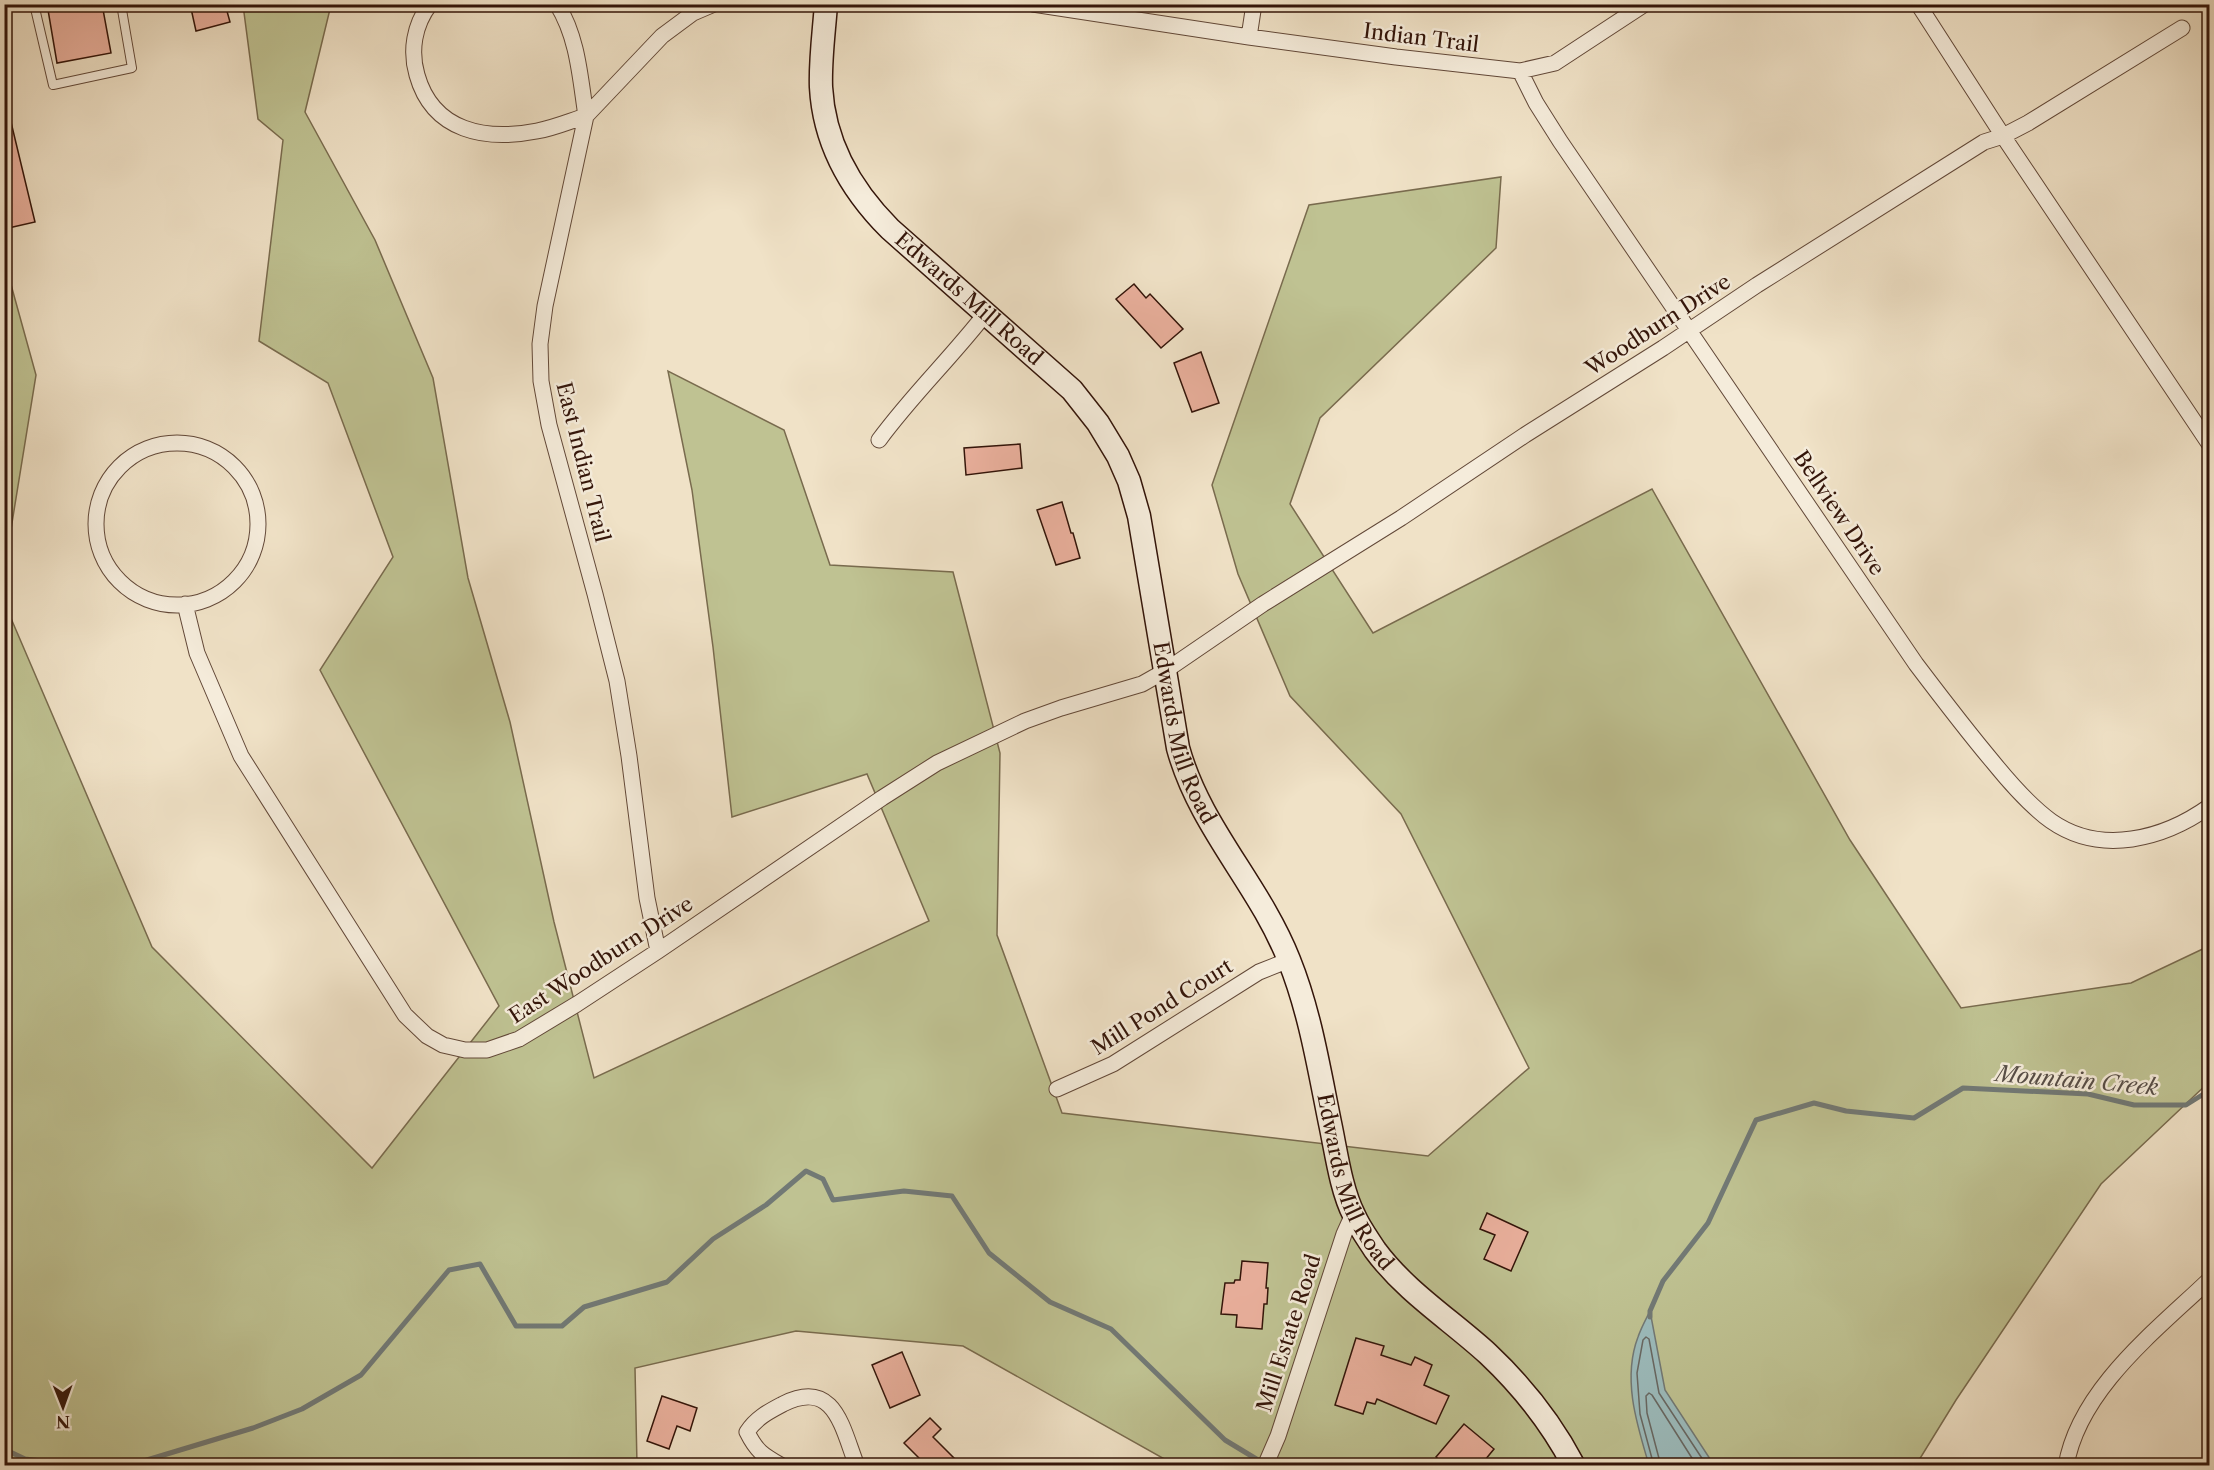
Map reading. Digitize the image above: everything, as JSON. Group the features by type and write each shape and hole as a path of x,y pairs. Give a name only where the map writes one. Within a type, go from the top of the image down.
{"street":[{"path":"430,4 415,36 414,66 424,92 431,104 448,120 467,130 494,134 538,131 586,116 662,36 693,14 714,4"},
{"path":"557,4 567,21 574,41 586,116"},
{"name":"Edwards Mill Road","path":"826,4 821,87 829,135 850,182 872,211 1072,390 1098,423 1118,456 1129,481 1139,516 1178,748 1191,788 1217,835 1261,903 1289,960 1310,1027 1340,1170 1353,1214 1376,1250 1398,1277 1488,1354 1517,1383 1544,1416 1574,1466"},
{"name":"Indian Trail","path":"1033,4 1249,37 1520,71 1555,63 1645,4"},
{"path":"1249,37 1254,4"},
{"path":"1918,4 2003,136 2210,445"},
{"name":"Woodburn Drive","path":"1165,670 1263,604 1401,518 1525,435 1963,155 1984,142 2003,136 2028,123 2182,28"},
{"name":"Bellview Drive","path":"1520,71 1536,103 1560,141 1638,252 1916,664 1960,724 2033,806 2068,831 2103,840 2125,840 2152,835 2178,825 2210,806"},
{"name":"East Indian Trail","path":"586,116 544,306 540,344 541,381 549,425 616,681 629,756 647,898 658,951"},
{"path":"879,440 901,410 966,339 986,313"},
{"path":"168,443 186,443 204,447 227,461 246,481 254,497 257,515 255,542 245,567 234,581 220,592 203,600 185,604 167,604 149,600 133,592 119,580 104,558 96,532 96,514 100,496 108,480 134,455 150,447 168,443"},
{"name":"East Woodburn Drive","path":"185,604 197,653 241,756 405,1015 419,1030 443,1045 465,1050 487,1050 507,1045 577,1004 937,763 1025,722 1061,708 1142,684 1165,670"},
{"name":"Mill Pond Court","path":"1057,1089 1113,1064 1259,972 1289,960"},
{"name":"Mill Estate Road","path":"1265,1466 1278,1436 1344,1234 1353,1214"},
{"path":"2066,1466 2075,1433 2100,1390 2120,1366 2210,1279"},
{"path":"782,1466 760,1453 747,1432 759,1417 795,1399 813,1395 829,1404 836,1412 857,1466"}],"lane":[{"path":"34,4 53,85 132,68 121,4"}],"green space":[{"path":"243,5 331,5 305,112 375,240 433,378 468,578 510,722 554,922 594,1078 929,921 867,774 732,817 692,490 668,371 784,430 830,565 953,572 1000,753 997,935 1062,1113 1428,1156 1529,1068 1401,814 1290,696 1238,574 1212,485 1309,205 1501,177 1496,248 1320,418 1290,504 1373,633 1652,489 1850,840 1961,1008 2131,983 2209,946 2209,1082 2101,1184 1956,1400 1916,1465 1175,1465 963,1346 796,1331 635,1368 637,1465 5,1465 4,602 152,947 372,1168 499,1006 320,670 393,557 328,383 259,341 283,140 258,119"},
{"path":"10,281 36,375 5,566 4,283"}],"water":[{"path":"1650,1311 1665,1390 1714,1465 1649,1465 1633,1402 1631,1369 1638,1337"}],"building":[{"path":"47,4 102,4 111,53 57,63"},
{"path":"190,4 225,4 230,22 196,31"},
{"path":"10,118 35,222 4,229 4,119"},
{"path":"1134,284 1146,298 1150,294 1183,329 1161,348 1116,299"},
{"path":"1201,352 1219,403 1192,412 1174,363"},
{"path":"1020,444 1022,468 966,475 964,448"},
{"path":"1062,502 1080,558 1056,565 1037,510"},
{"path":"1487,1213 1528,1232 1511,1271 1484,1259 1495,1235 1480,1229"},
{"path":"1242,1261 1268,1263 1267,1304 1264,1304 1262,1329 1236,1327 1237,1315 1221,1314 1225,1283 1240,1280"},
{"path":"1356,1338 1384,1346 1381,1355 1411,1365 1415,1357 1432,1365 1424,1385 1449,1396 1436,1424 1377,1399 1375,1404 1367,1402 1363,1414 1335,1405"},
{"path":"902,1352 920,1395 890,1408 872,1365"},
{"path":"662,1396 697,1408 690,1431 677,1426 669,1449 647,1441"},
{"path":"930,1418 941,1429 933,1437 954,1458 946,1466 927,1466 904,1443"},
{"path":"1464,1424 1494,1449 1480,1466 1446,1466 1436,1457"}],"waterway":[{"name":"Mountain Creek","path":"1650,1317 1650,1311 1663,1281 1708,1223 1756,1120 1814,1103 1846,1111 1914,1118 1963,1088 2088,1094 2134,1105 2186,1105 2210,1090"},
{"name":"Mountain Creek","path":"127,1466 253,1428 302,1409 361,1375 449,1270 480,1264 516,1326 562,1326 584,1307 667,1282 713,1239 766,1205 806,1171 823,1179 833,1200 904,1191 952,1196 989,1253 1050,1302 1111,1329 1225,1440 1263,1463"},
{"name":"Mountain Creek","path":"4,1449 25,1459 82,1466"}]}
